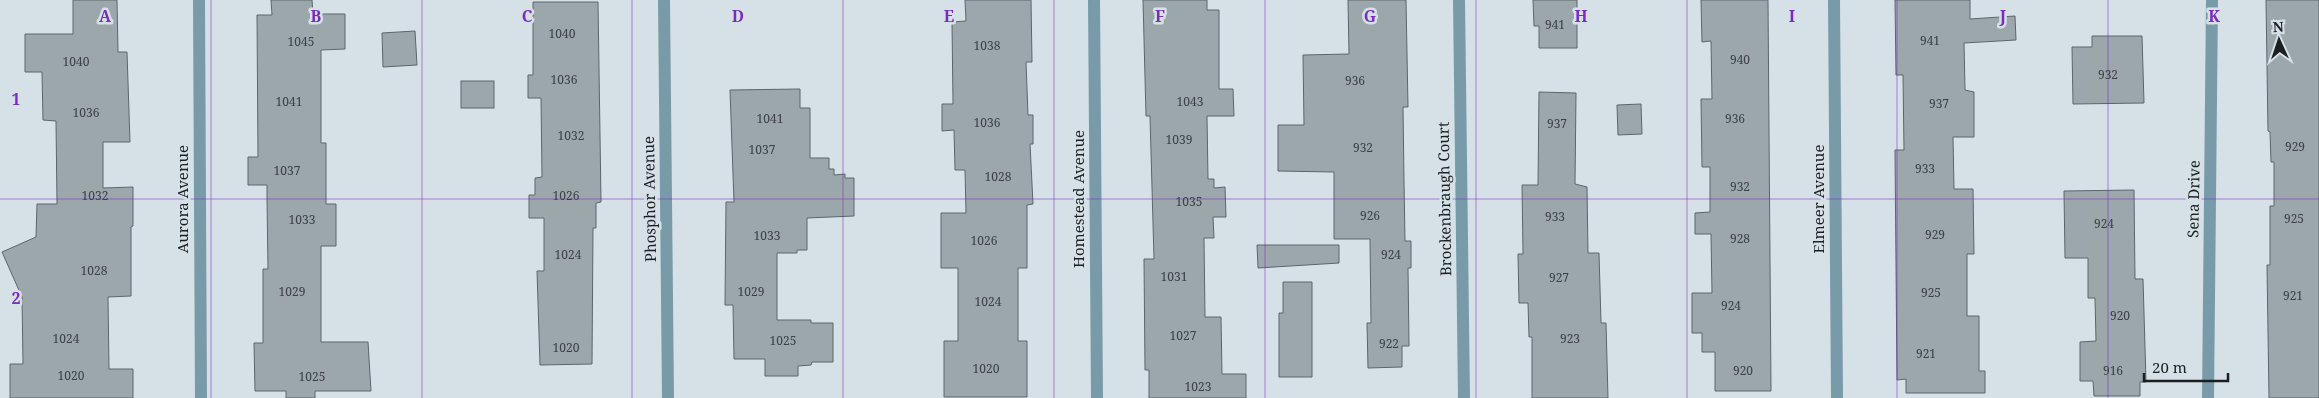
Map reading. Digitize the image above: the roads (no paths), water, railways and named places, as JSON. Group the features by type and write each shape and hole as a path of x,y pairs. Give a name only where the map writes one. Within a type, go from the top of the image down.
{"street":[{"name":"Aurora Avenue","path":"199,0 201,398"},
{"name":"Phosphor Avenue","path":"664,0 668,398"},
{"name":"Homestead Avenue","path":"1094,0 1097,398"},
{"name":"Brockenbraugh Court","path":"1459,0 1464,398"},
{"name":"Elmeer Avenue","path":"1834,0 1836,398"},
{"name":"Sena Drive","path":"2208,398 2212,0"}]}
